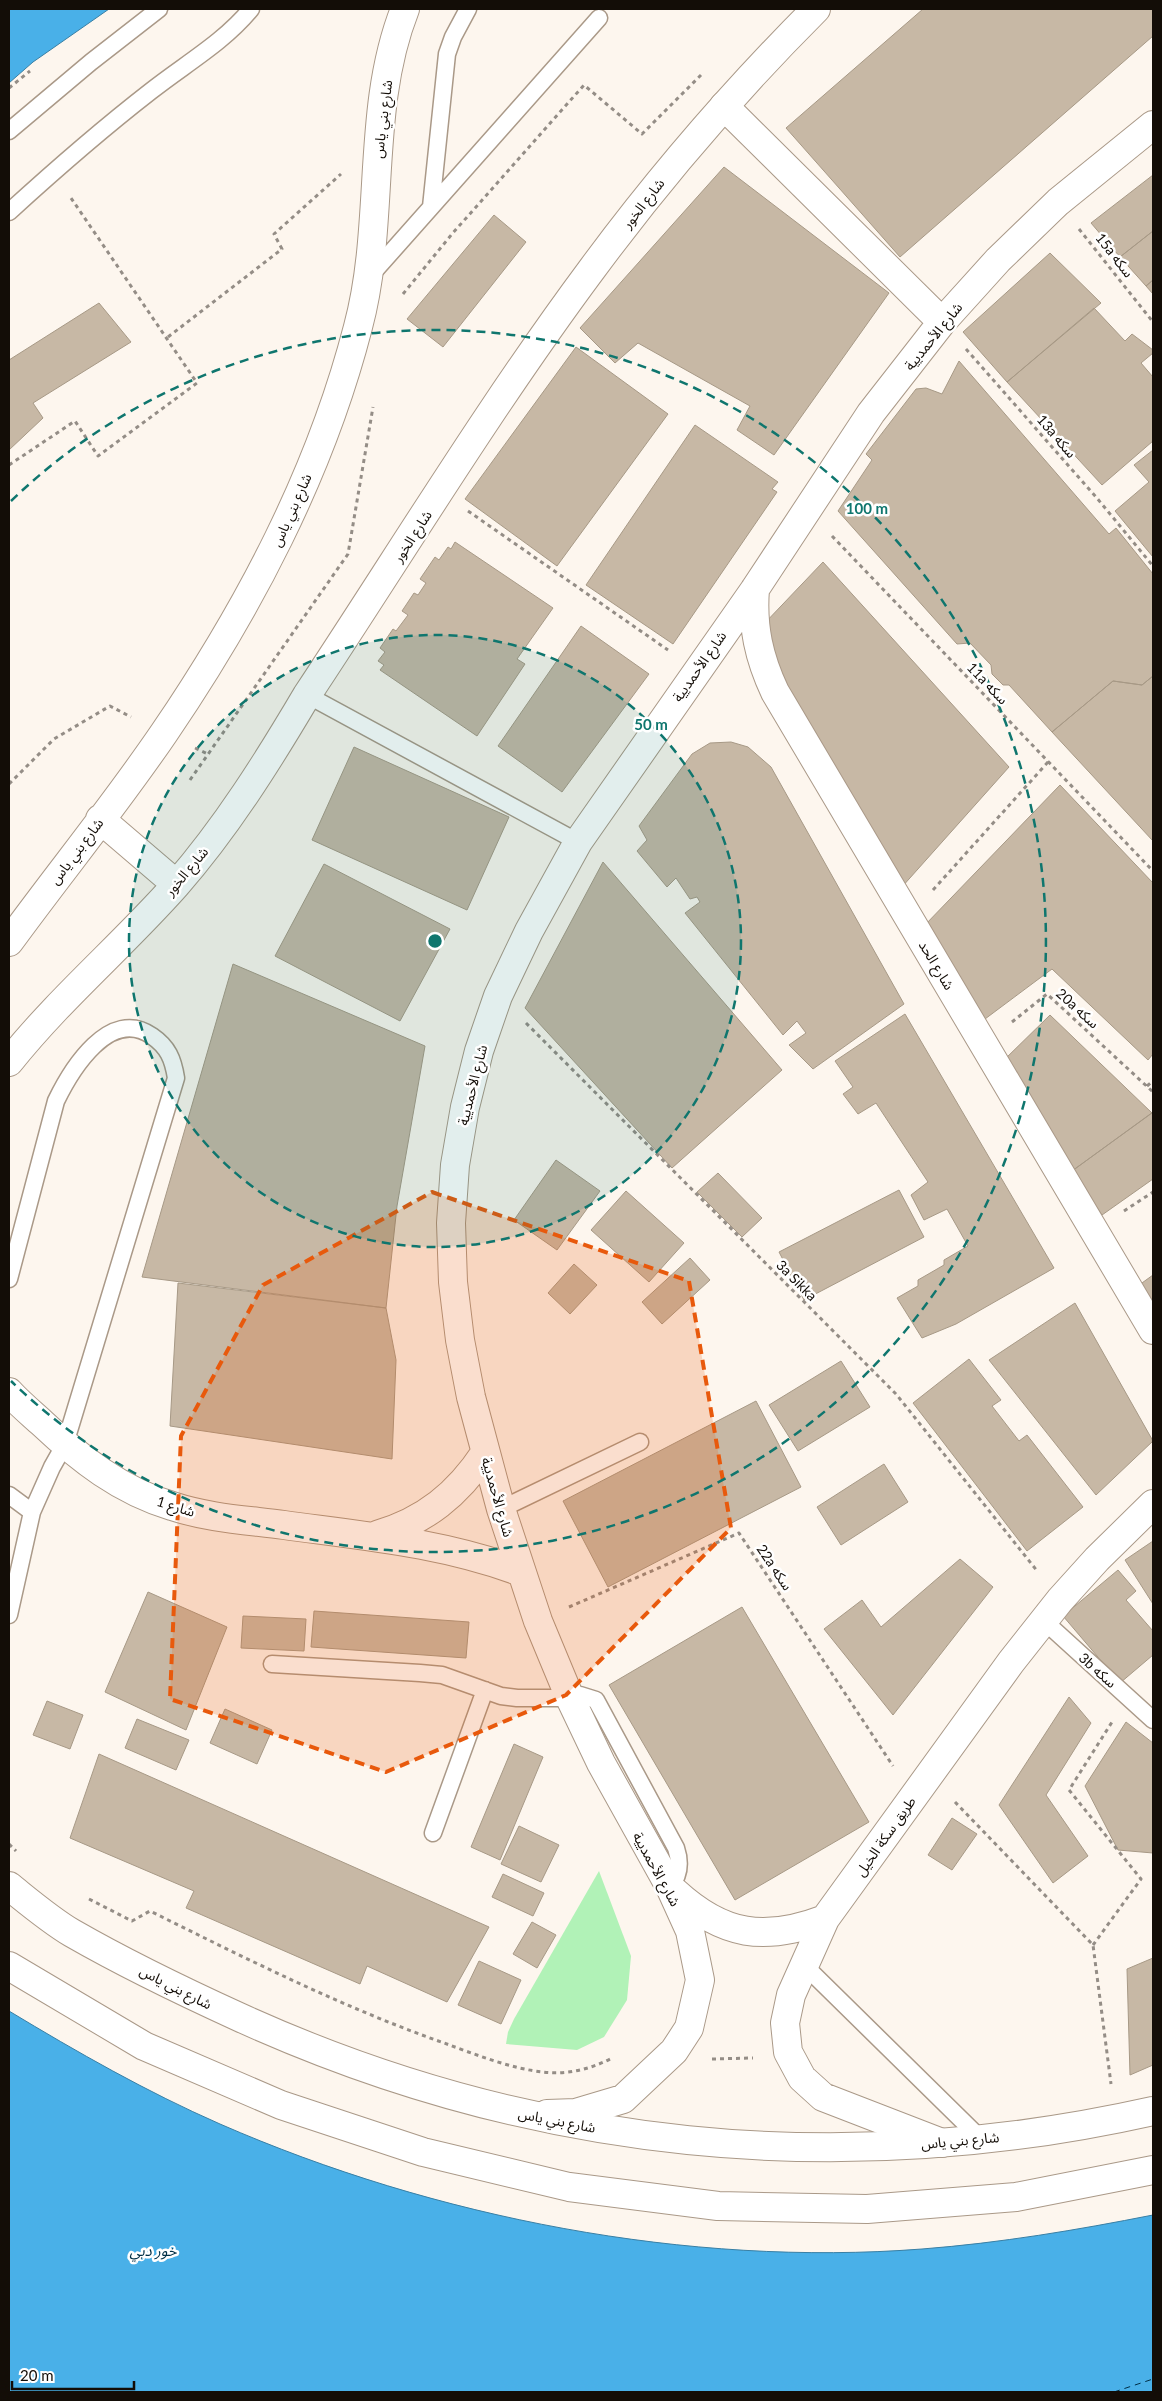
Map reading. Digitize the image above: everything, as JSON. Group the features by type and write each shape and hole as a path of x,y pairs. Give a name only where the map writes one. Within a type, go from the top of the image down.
{"street":[{"name":"شارع بني ياس","path":"9,942 163,734 239,616 288,523 327,426 359,326 368,278 377,150 387,78 396,30 405,9"},
{"name":"شارع الخور","path":"9,1062 64,1000 176,884 245,792 530,356 591,270 656,186 724,106 816,9"},
{"path":"724,106 942,322"},
{"name":"شارع الأحمديية","path":"527,2115 576,2113 623,2099 674,2051 689,2028 700,1980 690,1931 670,1887 601,1764 570,1698 538,1620 501,1509 471,1397 460,1340 453,1282 451,1223 455,1165 464,1107 479,1051 498,996 529,930 578,842 808,510 871,413 942,322 998,260 1058,202 1153,125"},
{"name":"شارع الحد","path":"754,588 753,615 756,642 764,668 776,692 1153,1330"},
{"path":"100,820 176,884"},
{"name":"شارع 1","path":"10,1391 65,1444 97,1470 132,1490 170,1506 210,1516 444,1548 521,1572"},
{"name":"شارع 1","path":"373,1537 413,1522 431,1512 462,1484 485,1453"},
{"name":"طريق سكة الخيل","path":"942,2143 823,2097 802,2078 788,2052 785,2024 792,1995 825,1919 920,1785 1052,1610 1097,1559 1153,1504"},
{"name":"شارع بني ياس","path":"9,1886 70,1931 184,1992 290,2040 407,2082 527,2115 628,2134 732,2145 837,2149 942,2143 1048,2131 1115,2120 1153,2111"},
{"path":"670,1887 691,1907 715,1922 742,1931 770,1933 799,1929 825,1919"},
{"path":"9,1966 144,2046 281,2105 423,2152 569,2187 718,2206 867,2209 1016,2197 1153,2170"}],"lane":[{"path":"9,131 91,62 159,9"},
{"path":"9,212 123,113 226,37 251,9"},
{"path":"431,207 447,54 453,37 468,9"},
{"path":"368,278 599,18"},
{"path":"307,695 578,842"},
{"path":"9,1279 56,1101 66,1080 80,1060 109,1034 122,1029 136,1029 150,1034 164,1045 173,1060 176,1078 65,1444 52,1467 32,1512 9,1615"},
{"path":"501,1509 640,1442"},
{"path":"9,1495 32,1512"},
{"name":"3b سكه","path":"1052,1610 1128,1696 1153,1720"},
{"path":"272,1664 442,1675 501,1696 517,1698 570,1698"},
{"path":"433,1832 485,1690"},
{"path":"804,1965 980,2139"}],"path":[{"path":"452,234 584,85 642,134 708,68"},
{"path":"168,337 282,249 274,234 364,153 377,150"},
{"path":"9,465 75,421 98,456 197,383 168,337 53,172"},
{"name":"15a سكه","path":"1058,202 1153,322"},
{"name":"13a سكه","path":"942,322 1096,497 1153,566"},
{"path":"440,492 697,669"},
{"name":"11a سكه","path":"808,510 1153,870"},
{"path":"9,783 54,739 110,706 163,734 208,754"},
{"path":"909,918 1048,762"},
{"name":"20a سكه","path":"984,1044 1047,994 1153,1092"},
{"name":"3a Sikka","path":"498,996 896,1394 1052,1610"},
{"path":"1147,1086 1153,1081"},
{"name":"22a سكه","path":"538,1620 739,1533 920,1785"},
{"path":"1093,1945 1141,1879 1069,1790 1128,1696"},
{"path":"920,1785 1093,1945 1115,2120"},
{"path":"9,1844 21,1856"},
{"path":"81,1895 132,1920 150,1911 360,2012 458,2048 504,2062 542,2072 562,2073 582,2070 619,2054"},
{"path":"674,2051 702,2059 760,2057 788,2052"}],"highlighted area":[{"path":"432,1192 689,1281 731,1528 566,1695 386,1772 170,1699 181,1436 263,1285"}],"green space":[{"path":"599,1871 631,1956 627,2000 604,2037 577,2050 506,2044 508,2032 514,2019"}],"water":[{"path":"9,9 109,9 33,62 9,83"},
{"name":"خور دبي","path":"9,2011 86,2056 166,2099 220,2124 302,2157 387,2186 475,2210 564,2228 654,2242 744,2250 833,2253 922,2249 1009,2240 1153,2215 1153,2392 9,2392"}],"building":[{"path":"923,9 1153,9 1153,36 900,257 786,128"},
{"path":"724,167 889,293 774,455 737,430 750,406 638,343 615,363 580,328"},
{"path":"1153,175 1153,231 1120,257 1091,223"},
{"path":"494,215 526,242 443,347 407,319"},
{"path":"1153,231 1153,280 1146,286 1120,257"},
{"path":"1050,253 1101,303 1007,382 963,332"},
{"path":"1153,280 1153,294 1146,286"},
{"path":"99,303 131,342 33,403 43,418 9,450 9,360"},
{"path":"1094,308 1125,341 1132,334 1153,350 1153,353 1141,363 1153,377 1153,441 1102,485 1007,382"},
{"path":"576,347 668,414 557,566 465,499"},
{"path":"959,361 1109,534 1116,528 1153,574 1153,676 1142,685 1113,681 1052,732 1009,685 1003,685 992,674 991,665 970,643 957,644 838,511 872,460 866,454 916,389 926,388 942,394"},
{"path":"695,425 778,482 772,489 777,492 673,644 586,585"},
{"path":"1153,450 1153,557 1115,511 1149,482 1134,465"},
{"path":"455,542 553,608 517,659 525,664 477,736 380,670 384,665 378,661 385,652 380,648 393,629 396,631 408,615 402,611 414,593 418,595 426,583 420,579 435,557 439,560 448,547 451,549"},
{"path":"823,562 1009,767 901,888 759,647 762,626"},
{"path":"581,626 649,674 562,792 498,746"},
{"path":"1153,676 1153,841 1052,732 1113,681 1142,685"},
{"path":"731,742 748,747 771,767 904,1004 813,1069 789,1045 806,1033 797,1021 783,1035 685,913 700,902 697,897 690,899 676,878 667,887 637,851 647,840 639,826 692,754 710,743"},
{"path":"354,747 509,817 467,910 312,840"},
{"path":"1060,785 1153,883 1153,1054 1148,1060 1052,969 985,1019 924,926"},
{"path":"603,862 782,1070 672,1168 525,1008"},
{"path":"324,864 450,929 400,1021 275,956"},
{"path":"233,964 425,1046 397,1206 386,1308 142,1277"},
{"path":"905,1014 1054,1268 956,1324 922,1338 897,1298 918,1286 918,1280 944,1265 944,1260 968,1246 947,1209 924,1220 911,1195 928,1182 876,1103 858,1114 843,1094 853,1087 835,1061"},
{"path":"1050,1015 1152,1113 1072,1171 1003,1061"},
{"path":"1153,1112 1153,1179 1102,1215 1072,1171"},
{"path":"556,1160 600,1191 557,1250 514,1220"},
{"path":"718,1173 762,1218 742,1237 697,1192"},
{"path":"899,1190 924,1237 804,1300 779,1252"},
{"path":"626,1191 684,1243 649,1282 591,1230"},
{"path":"690,1258 710,1280 662,1324 642,1302"},
{"path":"574,1264 597,1285 570,1314 548,1293"},
{"path":"1153,1275 1153,1314 1135,1288"},
{"path":"178,1283 386,1308 396,1360 392,1459 170,1426"},
{"path":"1075,1303 1153,1441 1096,1495 989,1360"},
{"path":"969,1359 1001,1400 992,1406 1019,1441 1027,1435 1083,1507 1027,1551 913,1403"},
{"path":"841,1361 870,1407 798,1451 769,1405"},
{"path":"756,1401 801,1487 608,1587 563,1501"},
{"path":"884,1464 908,1502 841,1545 817,1507"},
{"path":"1153,1541 1153,1604 1125,1560"},
{"path":"960,1559 993,1587 893,1715 824,1629 862,1600 881,1627"},
{"path":"1118,1570 1136,1591 1126,1600 1153,1631 1153,1655 1120,1683 1063,1616"},
{"path":"148,1592 227,1627 186,1730 105,1692"},
{"path":"742,1607 869,1822 735,1900 609,1685"},
{"path":"314,1611 469,1622 466,1658 311,1647"},
{"path":"243,1616 306,1619 304,1651 241,1648"},
{"path":"1069,1697 1091,1723 1046,1795 1088,1856 1053,1883 999,1805"},
{"path":"47,1701 83,1715 70,1749 33,1735"},
{"path":"225,1709 272,1730 257,1764 210,1743"},
{"path":"137,1719 189,1740 176,1770 125,1748"},
{"path":"1126,1722 1153,1743 1153,1853 1118,1850 1085,1786"},
{"path":"514,1744 543,1757 500,1860 471,1847"},
{"path":"99,1754 489,1927 447,2002 367,1966 360,1984 186,1908 194,1891 70,1838"},
{"path":"952,1818 977,1834 952,1870 928,1855"},
{"path":"519,1826 559,1845 541,1882 501,1864"},
{"path":"503,1874 544,1893 533,1916 492,1897"},
{"path":"532,1922 556,1935 537,1968 513,1954"},
{"path":"1153,1958 1153,2065 1130,2075 1127,1969"},
{"path":"479,1961 521,1980 501,2024 458,2005"}],"ferry route":[{"path":"1114,2392 1153,2379"}]}
